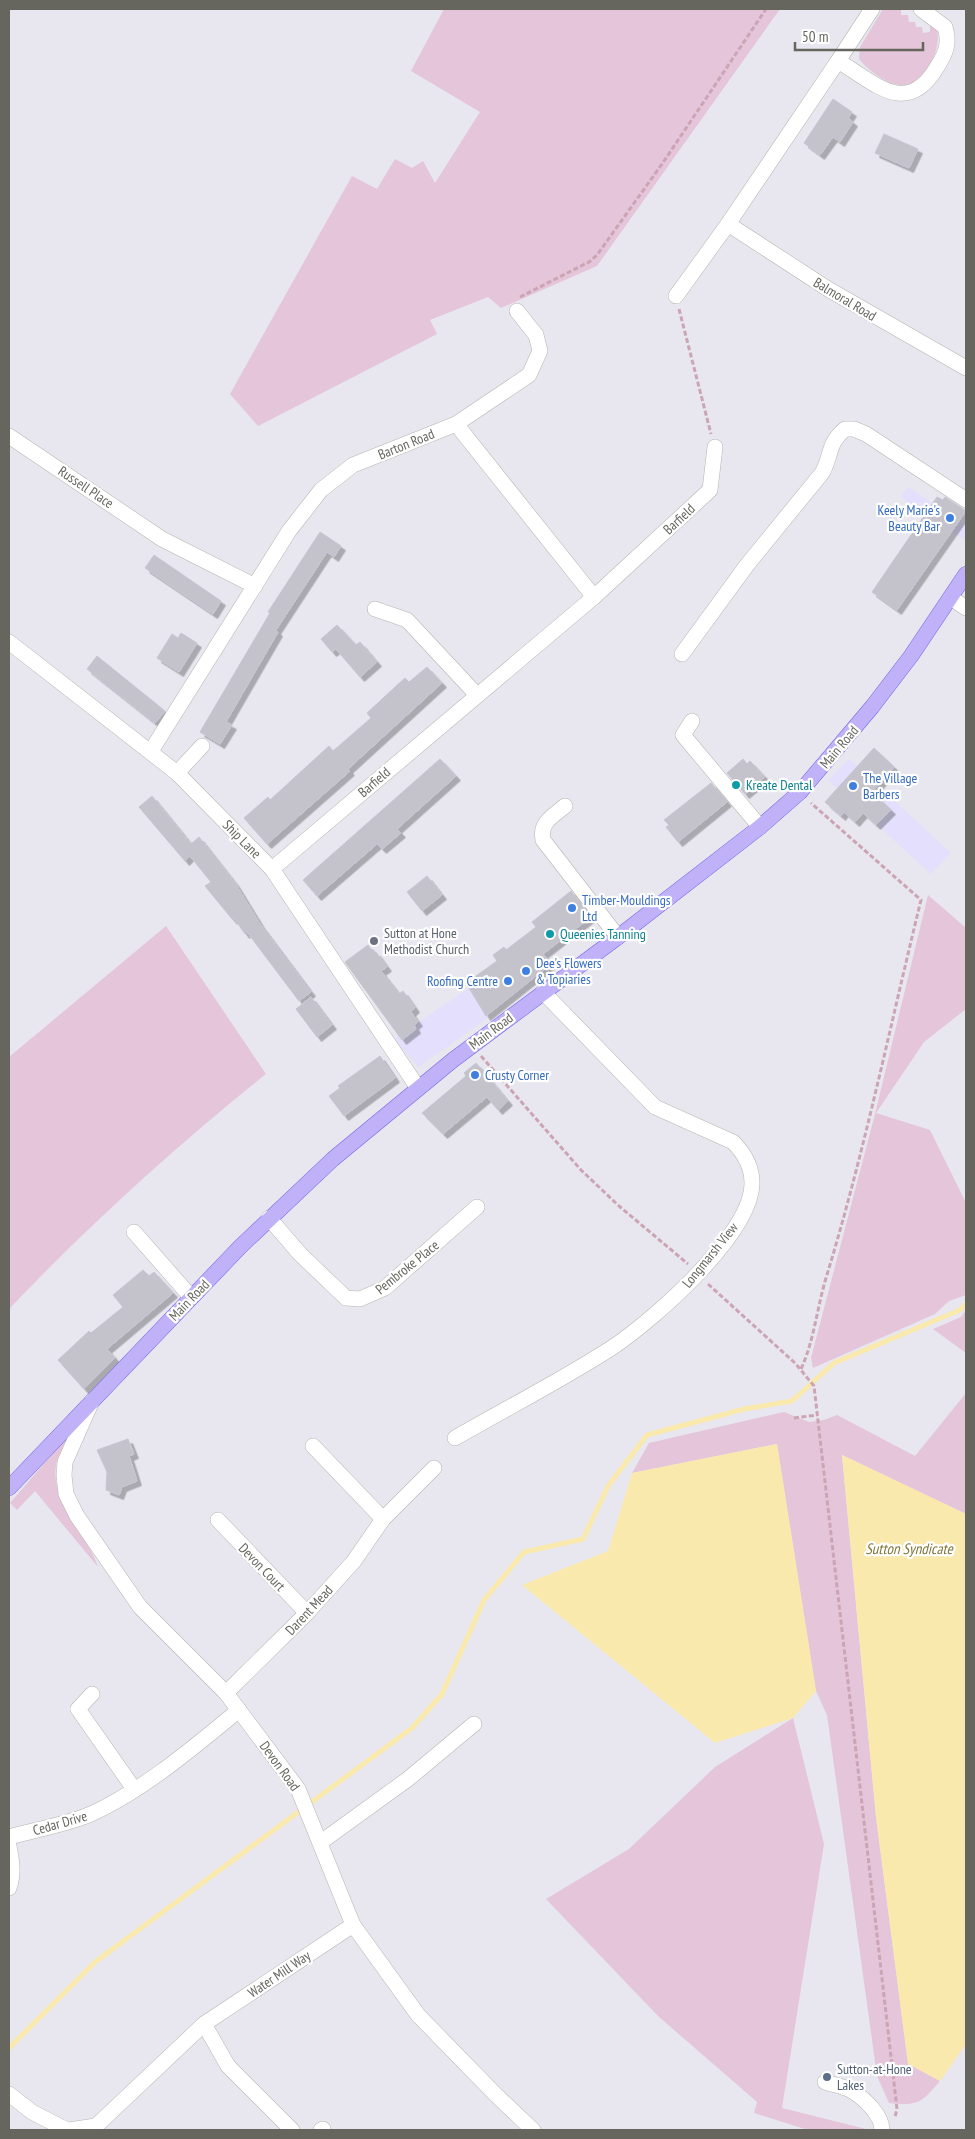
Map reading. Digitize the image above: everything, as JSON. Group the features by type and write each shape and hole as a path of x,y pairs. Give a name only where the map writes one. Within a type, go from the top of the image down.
{"main road":[{"name":"Main Road","path":"9,1488 191,1297 269,1218 333,1159 418,1088 760,827 800,792 872,707 951,598 966,574"}],"street":[{"path":"676,296 728,224 872,9"},
{"path":"838,61 888,90 898,94 911,94 929,81 948,44 945,27 921,9"},
{"name":"Balmoral Road","path":"728,224 836,294 966,368"},
{"name":"Barton Road","path":"151,751 289,531 321,490 353,465 456,424 528,375 540,352 536,334 517,311"},
{"path":"456,424 594,597"},
{"path":"682,654 748,565 822,473 827,462 828,452 845,429 854,429 866,434 966,500"},
{"name":"Russell Place","path":"9,436 162,539 255,586"},
{"name":"Barfield","path":"272,869 594,597 710,490 715,446"},
{"path":"951,598 966,608"},
{"path":"375,608 408,620 477,695"},
{"name":"Ship Lane","path":"9,642 177,773 272,869 418,1088"},
{"path":"692,721 683,735 760,827"},
{"path":"177,773 202,746"},
{"path":"565,806 546,821 542,828 543,840 618,937"},
{"name":"Longmarsh View","path":"455,1438 614,1346 682,1290 698,1274 732,1232 744,1212 752,1183 743,1152 734,1142 655,1107 543,992"},
{"name":"Pembroke Place","path":"269,1218 300,1254 346,1298 360,1299 385,1288 477,1207"},
{"path":"134,1232 191,1297"},
{"name":"Devon Road","path":"93,1398 65,1462 66,1494 77,1516 140,1607 226,1693 298,1788 353,1925 418,2015 533,2130"},
{"path":"313,1446 383,1519"},
{"name":"Darent Mead","path":"226,1693 307,1613 354,1561 383,1519 434,1468"},
{"name":"Devon Court","path":"218,1520 307,1613"},
{"path":"92,1694 78,1709 134,1789"},
{"name":"Cedar Drive","path":"9,1838 92,1814 134,1789 199,1743 239,1710"},
{"path":"319,1838 408,1779 474,1724"},
{"path":"9,1846 12,1874 9,1888"},
{"name":"Water Mill Way","path":"9,2094 32,2112 68,2130 98,2128 204,2024 353,1925"},
{"path":"204,2024 228,2066 292,2130"},
{"path":"825,2082 851,2090 888,2127"}],"path":[{"path":"517,311 520,296 589,262 597,255 662,164 766,9"},
{"path":"676,296 715,446"},
{"path":"800,792 921,900 860,1149 819,1301 810,1351 803,1370"},
{"path":"472,1046 581,1170 803,1370 814,1386 873,1892 896,2109 888,2127"},
{"path":"794,1418 817,1415"}],"shaded area":[{"path":"444,9 780,9 597,266 501,308 488,297 430,320 437,334 258,426 230,394 352,176 377,189 395,159 412,168 423,161 435,183 480,112 411,71"},
{"path":"883,9 901,9 901,15 908,15 909,22 915,22 916,27 922,27 923,33 930,32 930,22 936,26 938,42 933,59 923,75 910,85 889,82 869,69 859,59 860,47"},
{"path":"908,487 966,525 965,540 901,497"},
{"path":"849,759 951,853 931,874 828,780"},
{"path":"928,895 966,928 966,1009 924,1042 876,1113 930,1130 966,1203 966,1295 949,1301 935,1314 813,1368 811,1358 875,1114"},
{"path":"166,926 266,1074 133,1187 9,1309 9,1057"},
{"path":"469,988 488,1018 418,1067 394,1039"},
{"path":"966,1310 966,1353 933,1329 961,1317"},
{"path":"966,1393 966,1514 842,1455 876,1817 908,2063 940,2081 919,2101 907,2104 889,2103 877,2076 827,1715 816,1691 777,1444 632,1473 649,1443 784,1412 809,1422 824,1420 837,1415 915,1456"},
{"path":"68,1436 70,1438 57,1461 55,1475 58,1490 70,1517 86,1542 98,1567 35,1491 17,1510 10,1503"},
{"path":"793,1718 824,1844 782,2108 870,2130 808,2130 754,2113 757,2102 658,2016 546,1899 629,1849 715,1767"}],"water":[{"path":"777,1444 816,1691 793,1718 715,1743 522,1585 608,1551 632,1473"},
{"name":"Sutton Syndicate","path":"842,1455 966,1514 966,2044 940,2081 908,2064 876,1817"}],"building":[{"path":"833,99 852,112 848,118 853,122 840,142 833,137 820,155 804,143"},
{"path":"884,134 918,149 909,168 875,153"},
{"path":"937,497 943,500 945,497 966,511 897,610 872,592"},
{"path":"320,532 341,546 334,557 327,552 276,630 278,632 226,722 232,725 220,744 200,732 270,613 268,612"},
{"path":"154,555 221,601 213,614 145,568"},
{"path":"337,625 356,645 360,642 377,662 360,677 336,649 332,652 321,639"},
{"path":"181,633 197,643 179,672 157,658 172,634 178,638"},
{"path":"97,656 165,711 155,723 87,669"},
{"path":"427,667 442,683 348,769 350,771 267,844 244,818 268,797 270,800 329,746 333,751 371,718 367,713 405,678 409,682"},
{"path":"874,748 894,767 872,792 891,810 876,825 863,813 855,822 844,812 841,816 825,802"},
{"path":"440,759 456,776 397,829 401,833 382,849 377,844 317,896 303,880"},
{"path":"743,759 747,764 750,761 765,777 745,794 727,773"},
{"path":"711,783 727,802 678,842 666,827 669,825 664,820"},
{"path":"152,796 191,844 199,837 235,883 260,924 311,992 299,1001 247,932 245,934 234,918 233,920 205,886 211,882 190,856 185,861 139,807"},
{"path":"427,876 442,895 422,911 407,892"},
{"path":"571,891 591,917 543,954 551,964 486,1016 466,983 497,961 493,955 504,947 506,950 536,927 532,922"},
{"path":"368,945 387,967 381,971 399,994 403,991 415,1008 411,1012 418,1022 414,1025 416,1029 402,1040 345,962"},
{"path":"311,997 332,1025 317,1037 296,1009"},
{"path":"380,1056 395,1078 344,1116 329,1096 340,1088 338,1086"},
{"path":"476,1063 508,1101 498,1110 487,1097 443,1134 422,1113 466,1076 464,1073"},
{"path":"143,1270 149,1276 154,1272 173,1293 107,1349 115,1358 84,1389 58,1360 89,1331 91,1333 123,1307 113,1295"},
{"path":"128,1439 134,1454 129,1456 137,1481 122,1487 119,1495 106,1490 107,1472 97,1450"}],"waterway":[{"path":"9,2048 95,1962 412,1728 442,1694 484,1600 524,1552 583,1539 608,1486 647,1435 744,1409 792,1401 834,1363 960,1310 966,1304"}],"place":[{"name":"Keely Marie's Beauty Bar","path":"950,518"},
{"name":"Kreate Dental","path":"736,785"},
{"name":"The Village Barbers","path":"853,786"},
{"name":"Timber-Mouldings Ltd","path":"572,908"},
{"name":"Queenies Tanning","path":"550,934"},
{"name":"Sutton at Hone Methodist Church","path":"374,941"},
{"name":"Dee's Flowers & Topiaries","path":"526,971"},
{"name":"Roofing Centre","path":"508,981"},
{"name":"Crusty Corner","path":"475,1075"},
{"name":"Sutton-at-Hone Lakes","path":"827,2077"}]}
